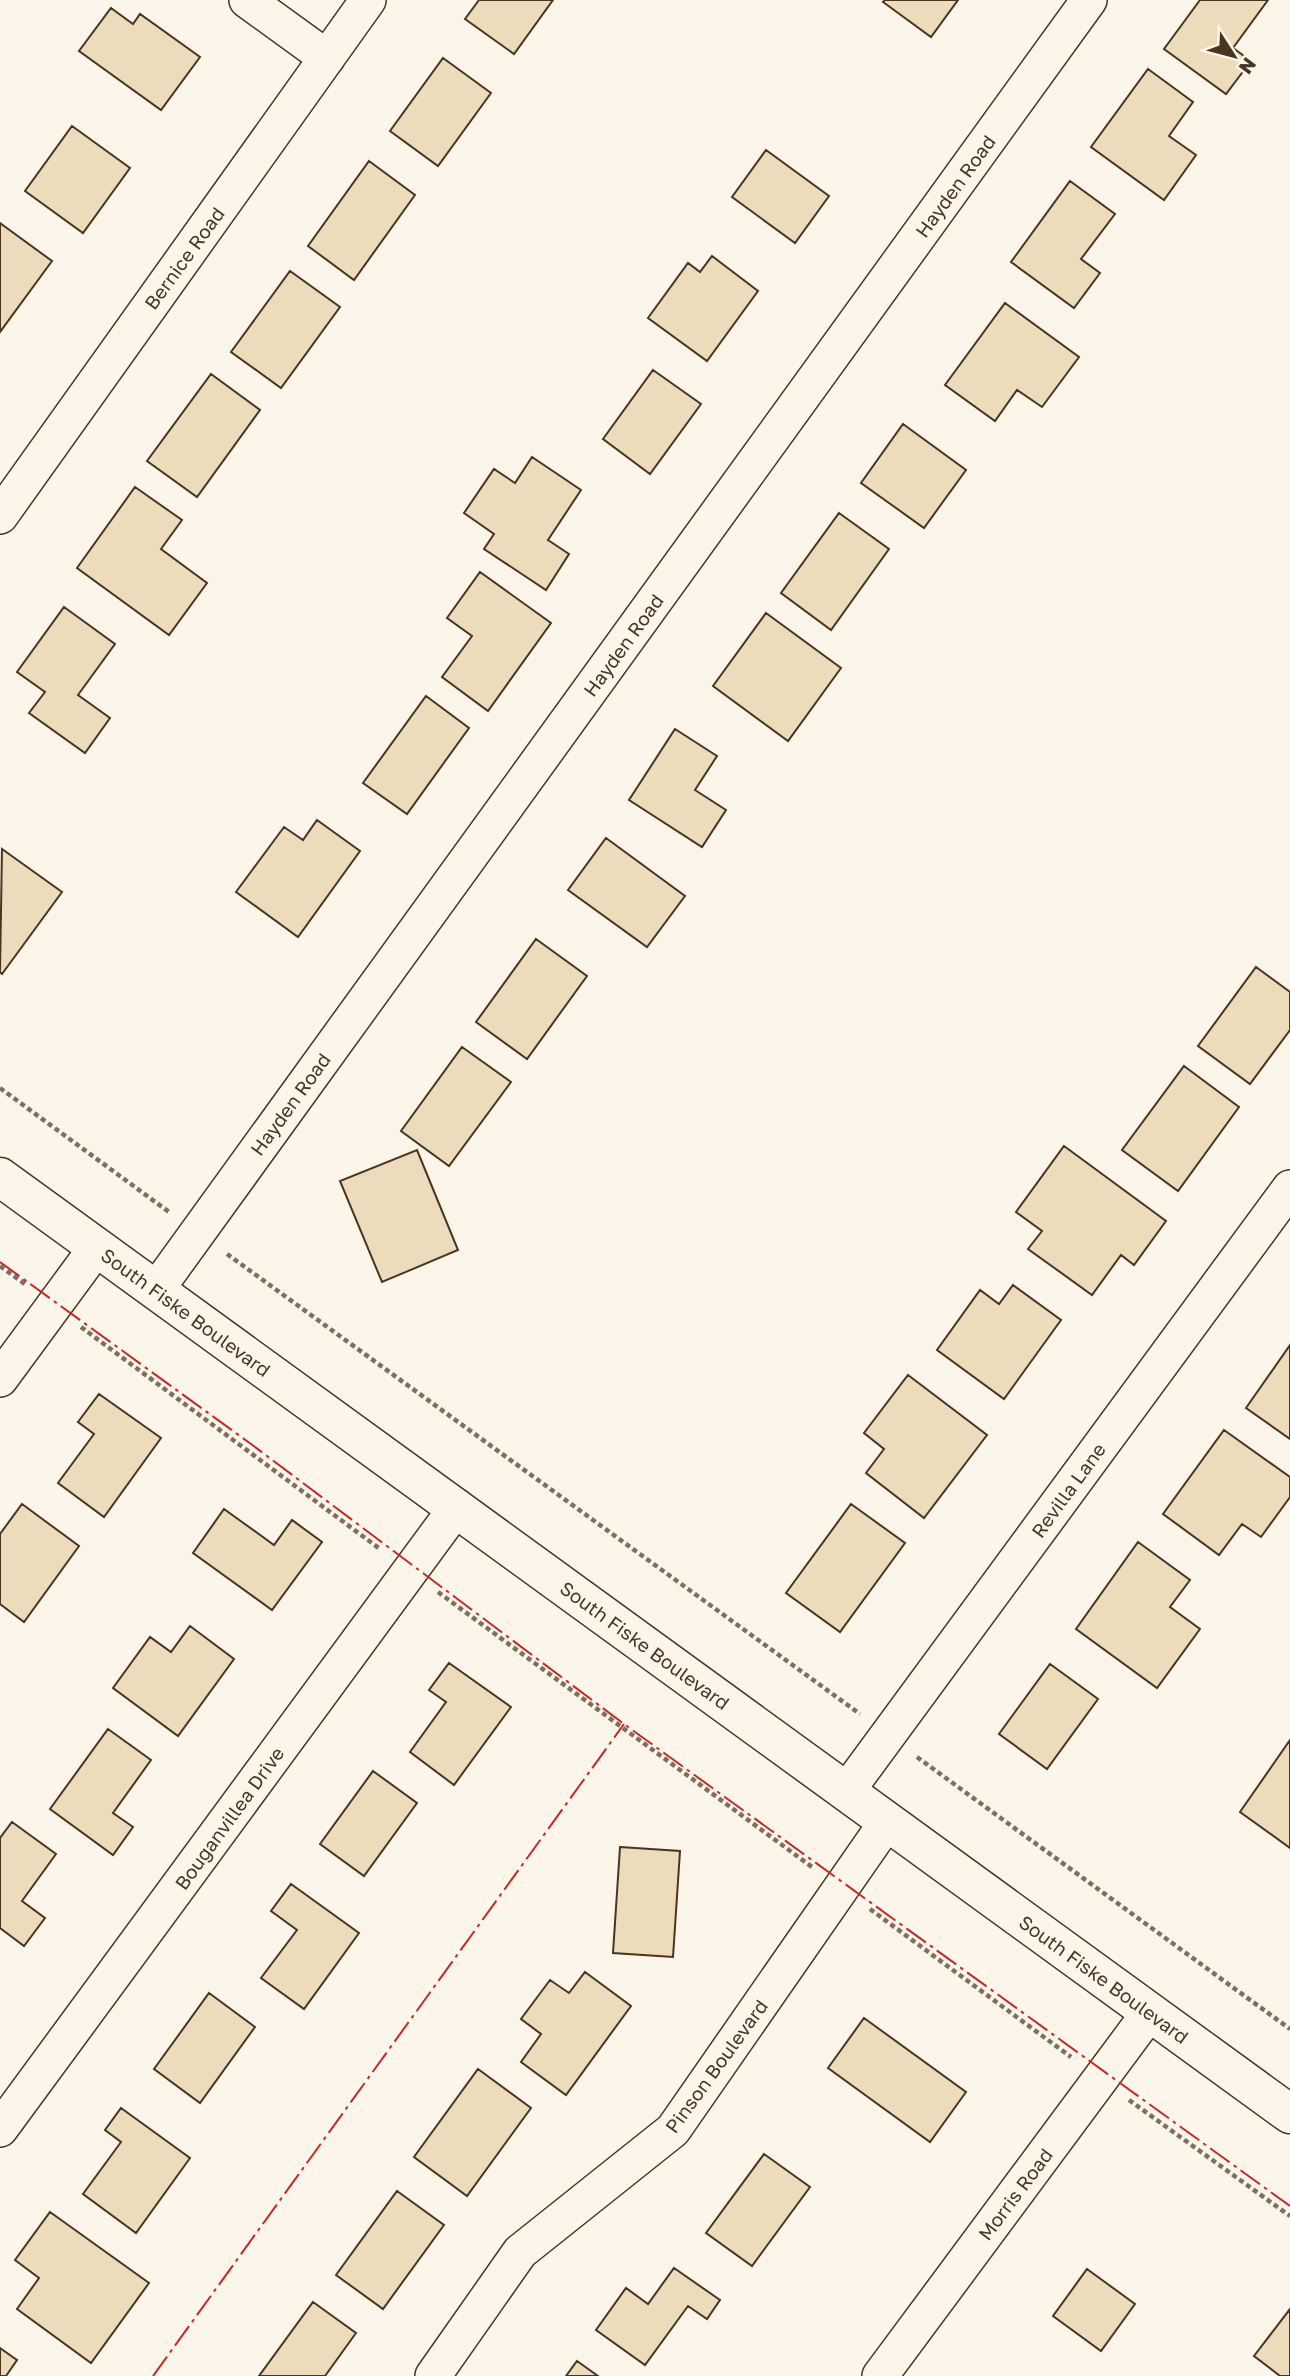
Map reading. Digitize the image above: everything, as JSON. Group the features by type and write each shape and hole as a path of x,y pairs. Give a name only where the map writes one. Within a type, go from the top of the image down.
{"main road":[{"name":"South Fiske Boulevard","path":"0,1177 1290,2114"}],"street":[{"path":"247,0 327,58"},
{"name":"Bernice Road","path":"0,516 368,0"},
{"name":"Hayden Road","path":"156,1290 1089,0"},
{"name":"Revilla Lane","path":"846,1792 1290,1188"},
{"path":"0,1379 97,1247"},
{"name":"Bouganvillea Drive","path":"0,2129 457,1507"},
{"name":"Pinson Boulevard","path":"433,2376 520,2252 673,2130 887,1822"},
{"name":"Morris Road","path":"880,2376 1150,2012"}],"path":[{"path":"0,1088 1290,2029"},
{"path":"0,1266 34,1291"},
{"path":"75,1322 1290,2216"}],"building":[{"path":"479,0 553,0 514,54 465,19"},
{"path":"958,0 931,37 883,2"},
{"path":"1200,0 1268,0 1233,48 1251,61 1226,94 1164,49"},
{"path":"111,8 133,24 140,14 200,57 161,110 79,51"},
{"path":"443,58 491,93 438,166 390,131"},
{"path":"1148,69 1193,102 1169,136 1196,155 1164,200 1091,147"},
{"path":"72,126 130,168 83,233 25,191"},
{"path":"766,150 829,196 795,243 732,197"},
{"path":"369,161 415,195 354,280 308,246"},
{"path":"1070,181 1115,214 1081,259 1100,273 1074,308 1011,262"},
{"path":"0,223 52,261 0,332"},
{"path":"712,256 758,291 707,361 648,318 688,263 700,272"},
{"path":"290,271 340,307 281,388 231,352"},
{"path":"1005,303 1079,357 1042,407 1017,390 995,421 945,385"},
{"path":"653,370 701,404 650,474 603,439"},
{"path":"211,374 260,410 197,497 147,461"},
{"path":"903,424 966,470 924,528 861,483"},
{"path":"532,457 581,490 548,540 569,554 546,590 484,549 494,534 464,513 494,469 515,483"},
{"path":"135,487 182,520 161,549 207,583 169,635 77,568"},
{"path":"839,513 889,549 831,630 781,593"},
{"path":"480,572 551,623 488,711 442,677 472,636 447,618"},
{"path":"64,607 115,644 78,695 110,718 85,753 29,713 45,692 17,672"},
{"path":"766,613 841,668 788,741 713,686"},
{"path":"426,696 469,728 407,814 363,783"},
{"path":"675,729 717,756 695,790 726,810 702,847 629,800"},
{"path":"317,820 360,851 298,937 236,892 284,827 303,840"},
{"path":"606,838 685,896 647,947 568,890"},
{"path":"2,849 62,892 2,974 0,972"},
{"path":"536,939 587,976 527,1059 476,1022"},
{"path":"1256,967 1290,992 1290,1030 1250,1084 1198,1046"},
{"path":"462,1047 511,1082 449,1166 401,1131"},
{"path":"1184,1066 1239,1107 1178,1191 1122,1150"},
{"path":"1064,1146 1166,1221 1134,1265 1121,1255 1092,1295 1028,1249 1042,1231 1016,1212"},
{"path":"417,1150 458,1250 382,1282 340,1181"},
{"path":"1013,1285 1061,1320 1004,1399 937,1350 980,1290 999,1304"},
{"path":"1290,1345 1290,1439 1246,1408"},
{"path":"908,1375 987,1435 924,1518 866,1473 884,1449 864,1433"},
{"path":"99,1394 161,1438 104,1517 58,1483 94,1434 78,1422"},
{"path":"1224,1430 1290,1477 1290,1497 1261,1537 1242,1524 1219,1555 1163,1514"},
{"path":"22,1504 79,1546 24,1622 0,1604 0,1534"},
{"path":"851,1504 905,1543 840,1632 786,1593"},
{"path":"224,1509 274,1545 292,1520 322,1542 272,1610 193,1553"},
{"path":"1138,1542 1190,1580 1170,1607 1200,1629 1157,1688 1076,1629"},
{"path":"190,1626 234,1659 178,1736 113,1688 150,1637 171,1652"},
{"path":"449,1663 511,1707 454,1785 410,1752 446,1702 429,1690"},
{"path":"1050,1664 1098,1699 1047,1769 999,1734"},
{"path":"108,1729 151,1760 113,1813 133,1827 113,1855 50,1809"},
{"path":"1290,1740 1290,1848 1240,1812"},
{"path":"373,1771 417,1803 364,1876 320,1844"},
{"path":"12,1822 56,1854 22,1901 45,1918 24,1946 0,1928 0,1838"},
{"path":"620,1847 680,1851 673,1957 613,1953"},
{"path":"291,1884 359,1933 304,2009 261,1978 297,1930 271,1911"},
{"path":"585,1972 631,2006 566,2095 521,2062 541,2034 521,2019 550,1980 569,1993"},
{"path":"209,1993 255,2027 200,2103 154,2069"},
{"path":"864,2018 966,2092 930,2142 828,2068"},
{"path":"478,2069 531,2108 467,2196 414,2157"},
{"path":"121,2108 190,2158 136,2233 83,2194 121,2142 105,2130"},
{"path":"764,2154 810,2187 752,2266 706,2233"},
{"path":"397,2191 444,2225 383,2309 336,2275"},
{"path":"50,2212 149,2283 91,2363 17,2309 39,2278 15,2260"},
{"path":"674,2268 720,2300 707,2319 688,2306 645,2365 596,2330 626,2288 648,2304"},
{"path":"1087,2269 1135,2304 1101,2351 1053,2316"},
{"path":"313,2302 356,2333 325,2376 259,2376"},
{"path":"1290,2309 1290,2376 1280,2376 1254,2356"},
{"path":"0,2348 17,2360 6,2376 0,2376"},
{"path":"577,2361 598,2376 566,2376"}],"power":[{"path":"0,1262 251,1444 624,1724 1290,2206"},
{"path":"153,2376 624,1724"}]}
